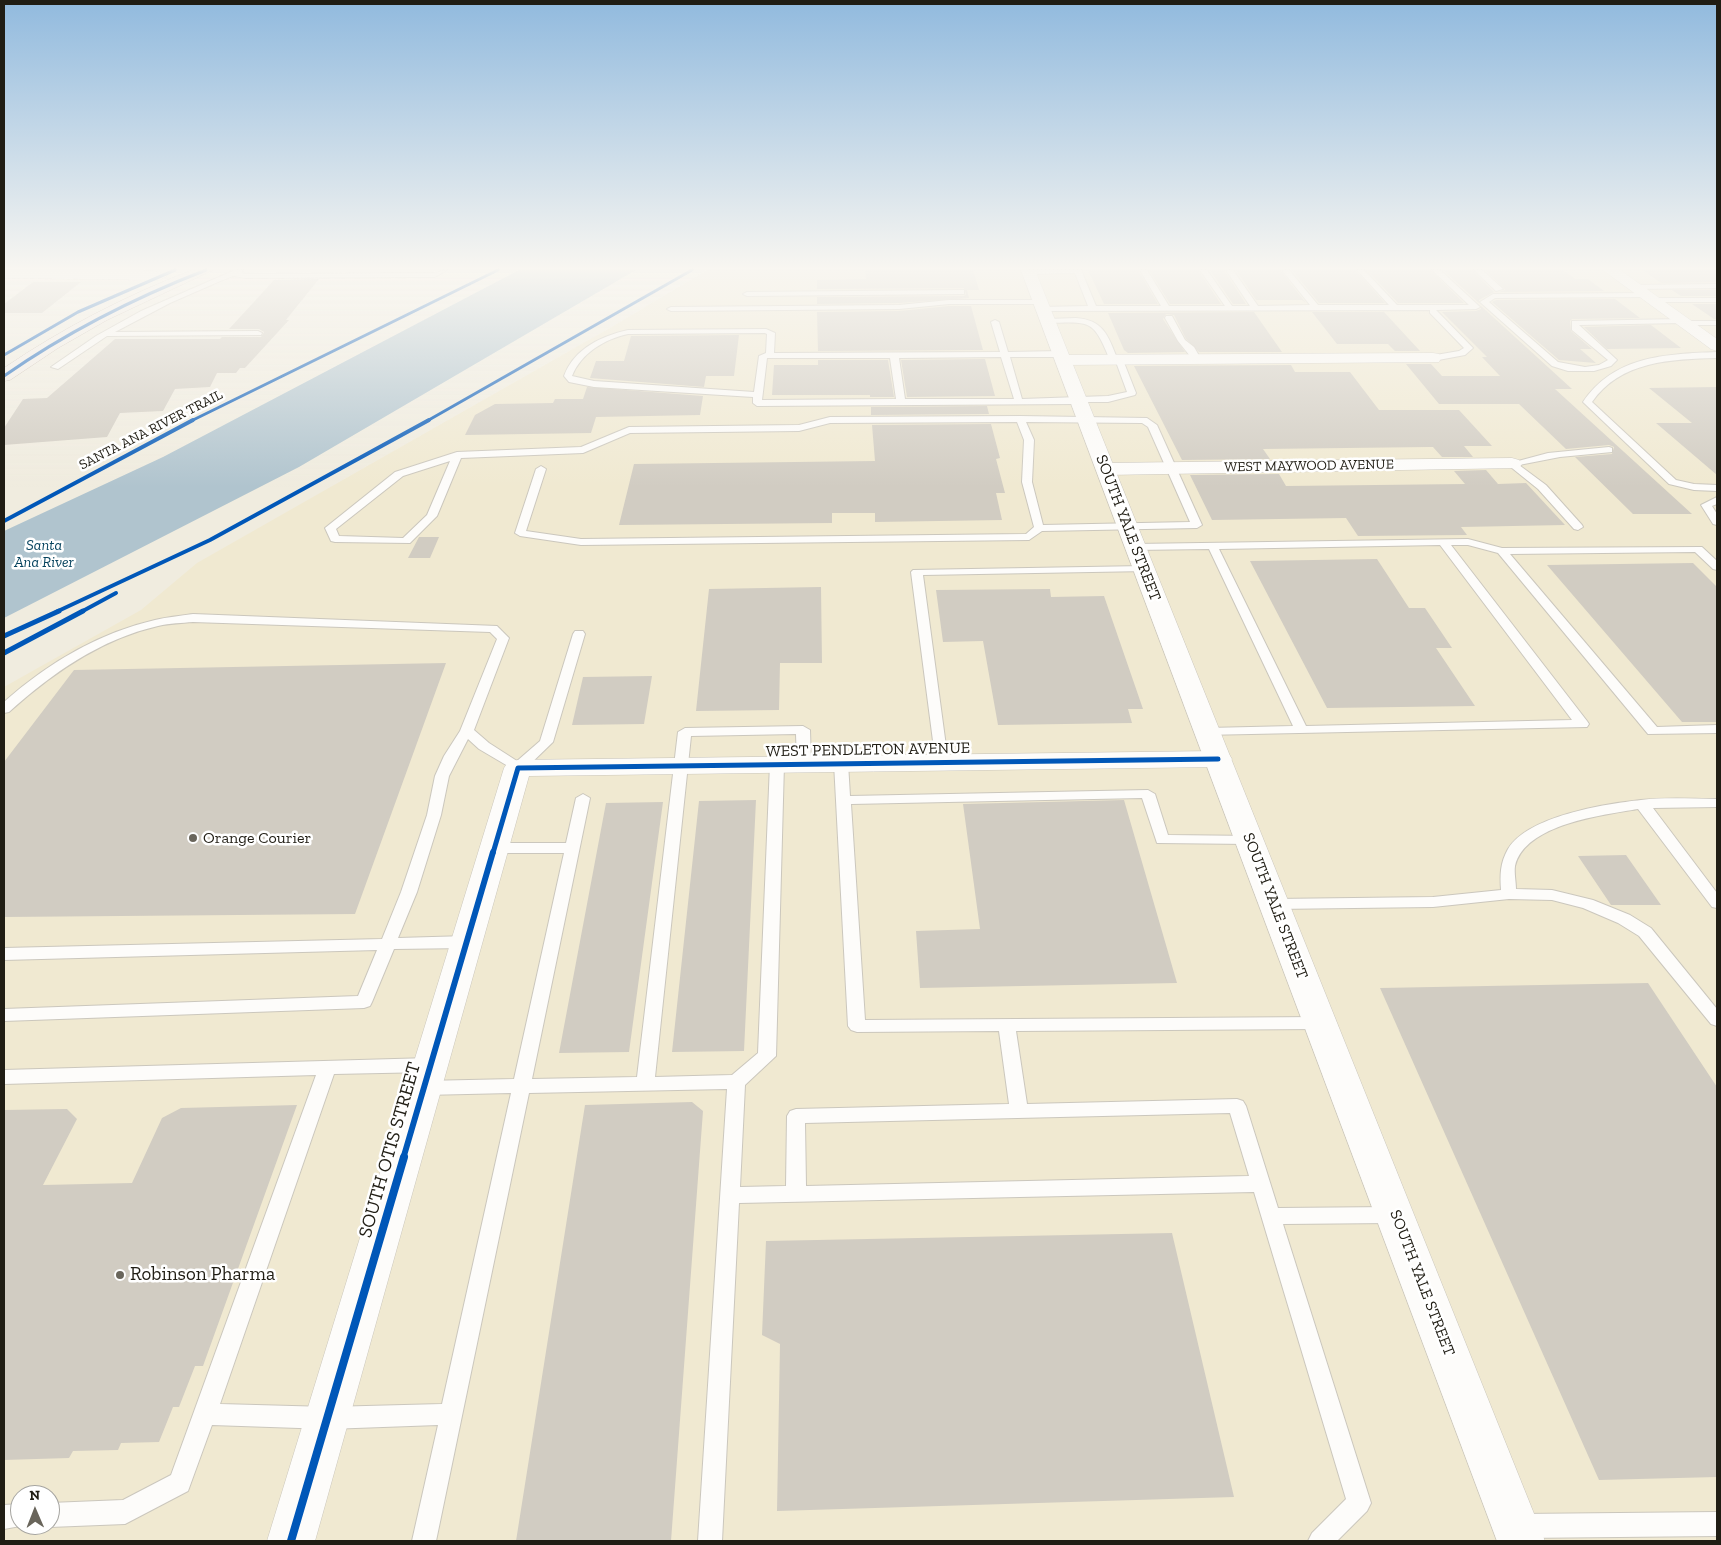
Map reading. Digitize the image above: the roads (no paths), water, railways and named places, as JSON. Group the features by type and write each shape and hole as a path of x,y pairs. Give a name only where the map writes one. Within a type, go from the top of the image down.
{"main road":[{"path":"4,355 26,342"},
{"path":"4,376 54,342"}],"street":[{"name":"SOUTH YALE STREET","path":"1056,342 1518,1534"},
{"path":"1062,357 1116,360 1433,358"},
{"name":"WEST MAYWOOD AVENUE","path":"1106,469 1512,464"},
{"name":"WEST PENDLETON AVENUE","path":"518,768 1218,759"},
{"name":"SOUTH OTIS STREET","path":"292,1541 518,768"}],"lane":[{"path":"55,367 92,342"},
{"path":"604,342 586,352 570,368 568,376 572,380 594,384 758,395"},
{"path":"770,356 771,342"},
{"path":"1001,342 1019,402"},
{"path":"457,456 432,516 406,541 335,539 330,528 399,474 457,456 583,450 629,430 799,428 830,420 1020,419 1083,410 1108,399 1132,393 1107,342"},
{"path":"1183,342 1191,349 1197,359"},
{"path":"1433,358 1462,353 1469,348 1463,342"},
{"path":"1530,342 1555,364 1568,368 1600,368 1609,365 1613,360 1592,342"},
{"path":"1039,528 1136,548 1197,525 1152,425 1144,420 1019,402 757,403 763,356 1005,354 1062,357"},
{"path":"1717,354 1661,360 1629,368 1602,380 1587,402 1673,482 1694,487 1717,488"},
{"path":"894,355 901,402"},
{"path":"1020,419 1028,440 1027,482 1039,528"},
{"path":"1512,464 1539,456 1578,451 1609,450"},
{"path":"1512,464 1542,487 1578,527"},
{"path":"541,468 520,534 581,542 1029,537 1039,528"},
{"path":"1717,500 1706,504 1717,522"},
{"path":"940,762 917,572 1136,548 1212,545 1443,542 1468,542 1502,551 1698,549 1717,567"},
{"path":"1208,732 1582,724 1443,542"},
{"path":"1212,545 1301,729"},
{"path":"1502,551 1653,731 1717,730"},
{"path":"4,709 28,686 106,638 156,622 192,618 493,629 503,638 467,731 451,756 442,776 434,815 409,892 364,1002 4,1015"},
{"path":"467,731 484,746 518,768 546,742 580,634"},
{"path":"645,1084 685,732 803,730 804,764"},
{"path":"842,763 857,1026 1320,1023"},
{"path":"4,1077 327,1068 521,1086 736,1082 767,1056 777,764"},
{"path":"844,800 1148,794 1162,840 1249,839"},
{"path":"424,1541 582,798"},
{"path":"1509,894 1508,865 1521,843 1556,821 1642,804 1717,803"},
{"path":"1642,804 1717,903"},
{"path":"495,848 572,848"},
{"path":"1275,904 1433,902 1509,894 1552,895 1588,904 1645,932 1717,1020"},
{"path":"4,954 467,942"},
{"path":"1007,1024 1019,1111"},
{"path":"60,1515 125,1512 180,1483 327,1068"},
{"path":"710,1541 736,1082"},
{"path":"796,1194 796,1116 1237,1106 1359,1503 1320,1541"},
{"path":"730,1196 1261,1184"},
{"path":"1270,1216 1395,1215"},
{"path":"205,1414 328,1418 451,1414"},
{"path":"1518,1534 1717,1524"}],"water":[{"name":"Santa Ana River","path":"382,342 513,342 299,467 4,618 4,531 163,457"}],"place":[{"name":"Orange Courier","path":"193,838"},
{"name":"Robinson Pharma","path":"120,1275"}]}
